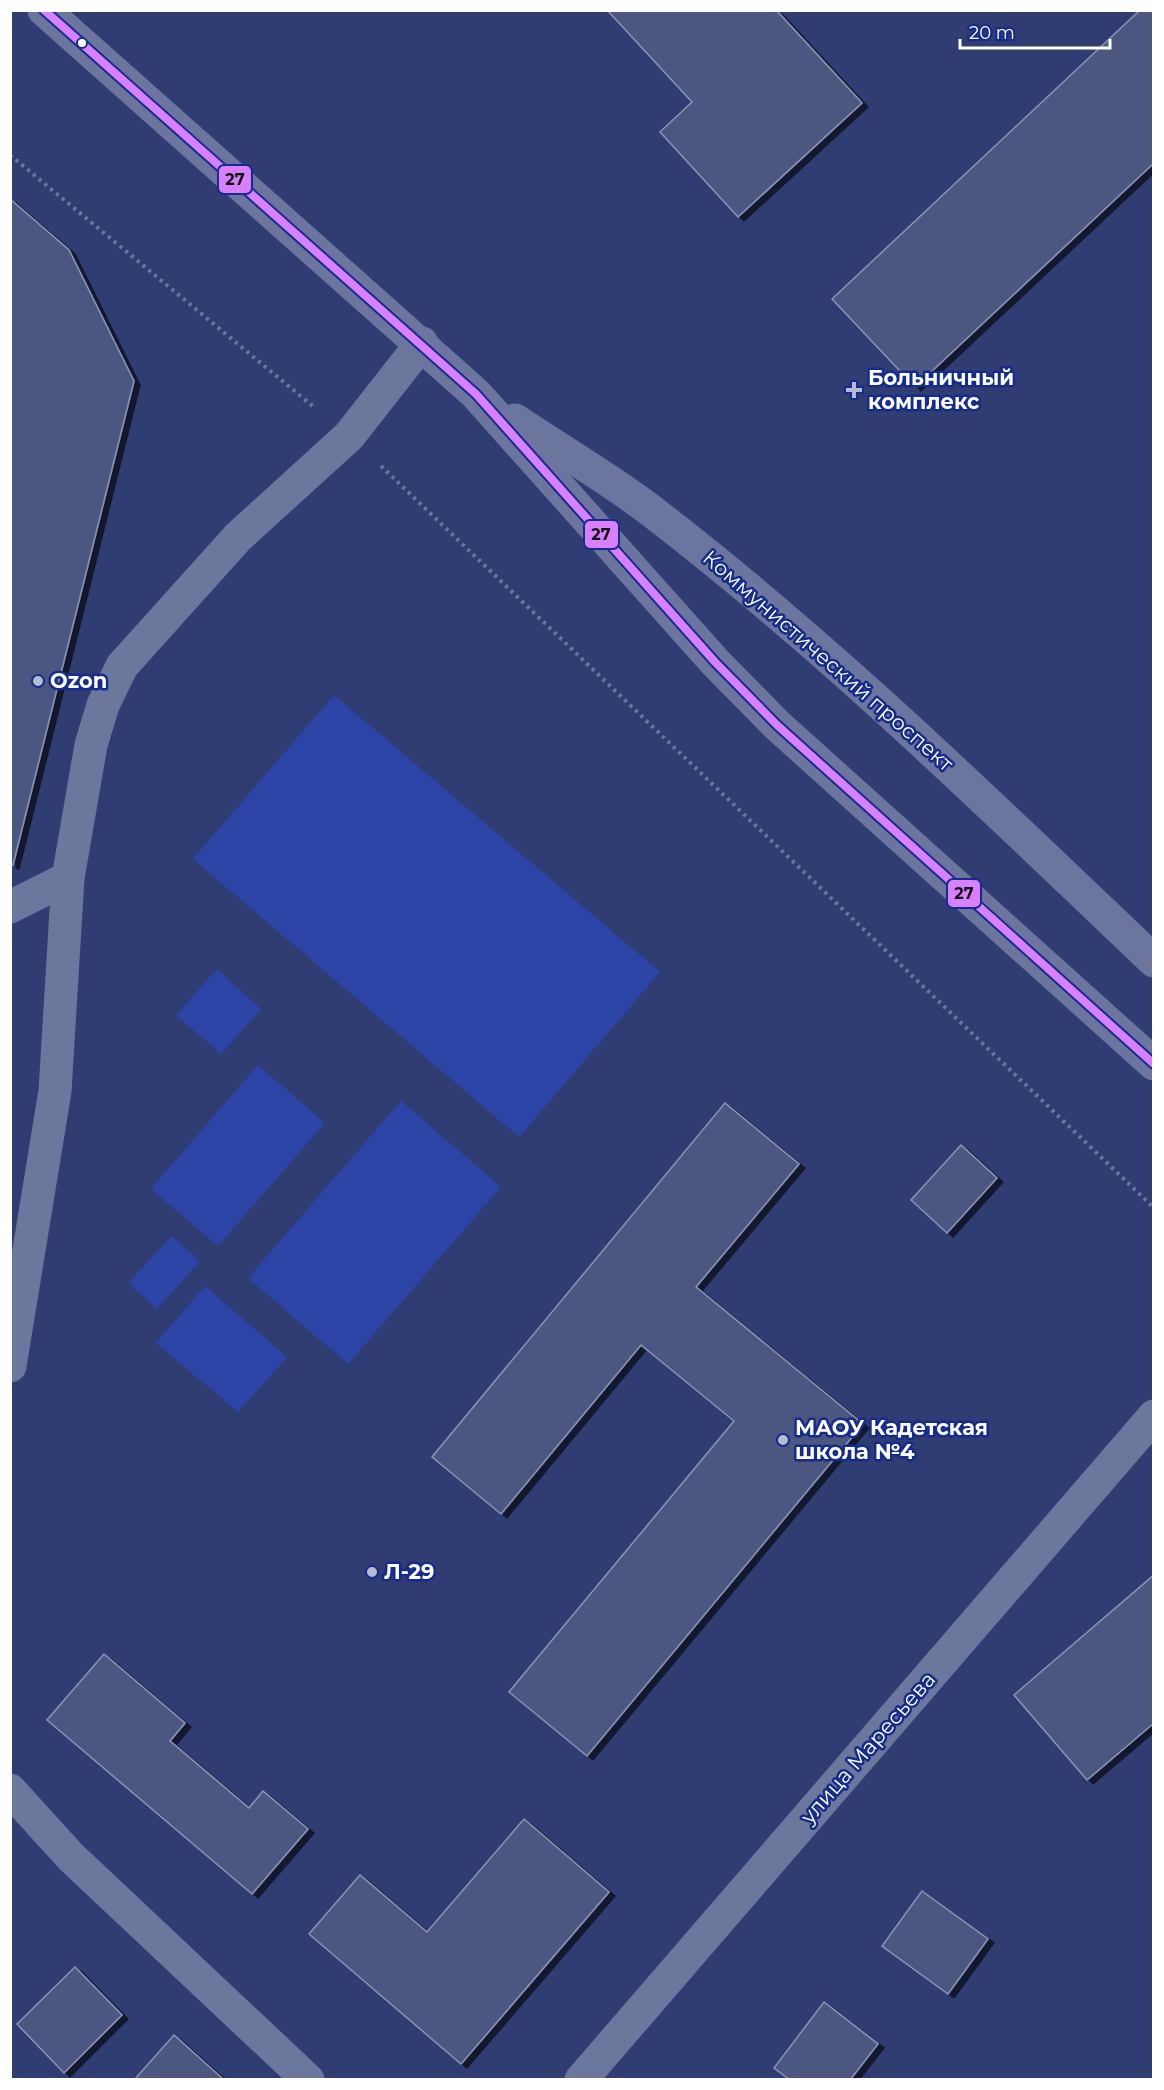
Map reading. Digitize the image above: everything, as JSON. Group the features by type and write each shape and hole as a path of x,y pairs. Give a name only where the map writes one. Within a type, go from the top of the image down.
{"main road":[{"name":"Коммунистический проспект","path":"44,10 422,343 476,394 715,662 777,725 1154,1065"},
{"name":"Коммунистический проспект","path":"476,394 653,512 762,600 936,753 1154,961"}],"street":[{"path":"10,1366 55,1091 68,878 91,745 103,705 122,666 238,537 349,436 422,343"},
{"path":"10,907 68,878"},
{"name":"улица Маресьева","path":"580,2079 1154,1416"},
{"path":"10,1790 71,1857 308,2079"}],"path":[{"path":"10,155 349,436 1154,1208"}],"shaded area":[{"path":"334,695 660,972 519,1137 193,859"},
{"path":"217,969 261,1009 221,1054 176,1015"},
{"path":"258,1065 325,1123 218,1246 151,1189"},
{"path":"401,1101 501,1187 348,1364 248,1278"},
{"path":"172,1236 200,1261 157,1309 128,1283"},
{"path":"205,1286 287,1357 238,1412 156,1343"}],"building":[{"path":"607,10 776,10 862,103 738,217 660,132 692,102"},
{"path":"1140,10 1154,10 1154,163 915,387 832,299"},
{"path":"10,199 69,250 134,381 13,865 10,864"},
{"name":"МАОУ Кадетская школа №4","path":"725,1103 799,1164 696,1287 863,1424 587,1756 509,1692 734,1421 641,1345 501,1514 432,1457"},
{"path":"961,1145 997,1178 947,1233 911,1200"},
{"path":"1154,1575 1154,1723 1087,1780 1014,1695"},
{"path":"104,1654 185,1723 170,1741 249,1808 263,1791 308,1829 252,1894 47,1720"},
{"path":"524,1819 609,1892 461,2064 309,1934 360,1875 427,1932"},
{"path":"922,1891 988,1939 948,1994 882,1946"},
{"path":"75,1967 122,2015 64,2073 17,2024"},
{"path":"824,2002 878,2044 850,2080 790,2080 774,2068"},
{"path":"174,2035 224,2080 134,2080"}],"transit line":[{"name":"27","path":"44,10 476,394 715,662 777,725 1154,1064"}],"place":[{"name":"Больничный комплекс","path":"854,390"},
{"name":"Ozon","path":"38,681"},
{"name":"МАОУ Кадетская школа №4","path":"783,1440"},
{"name":"Л-29","path":"372,1572"}]}
